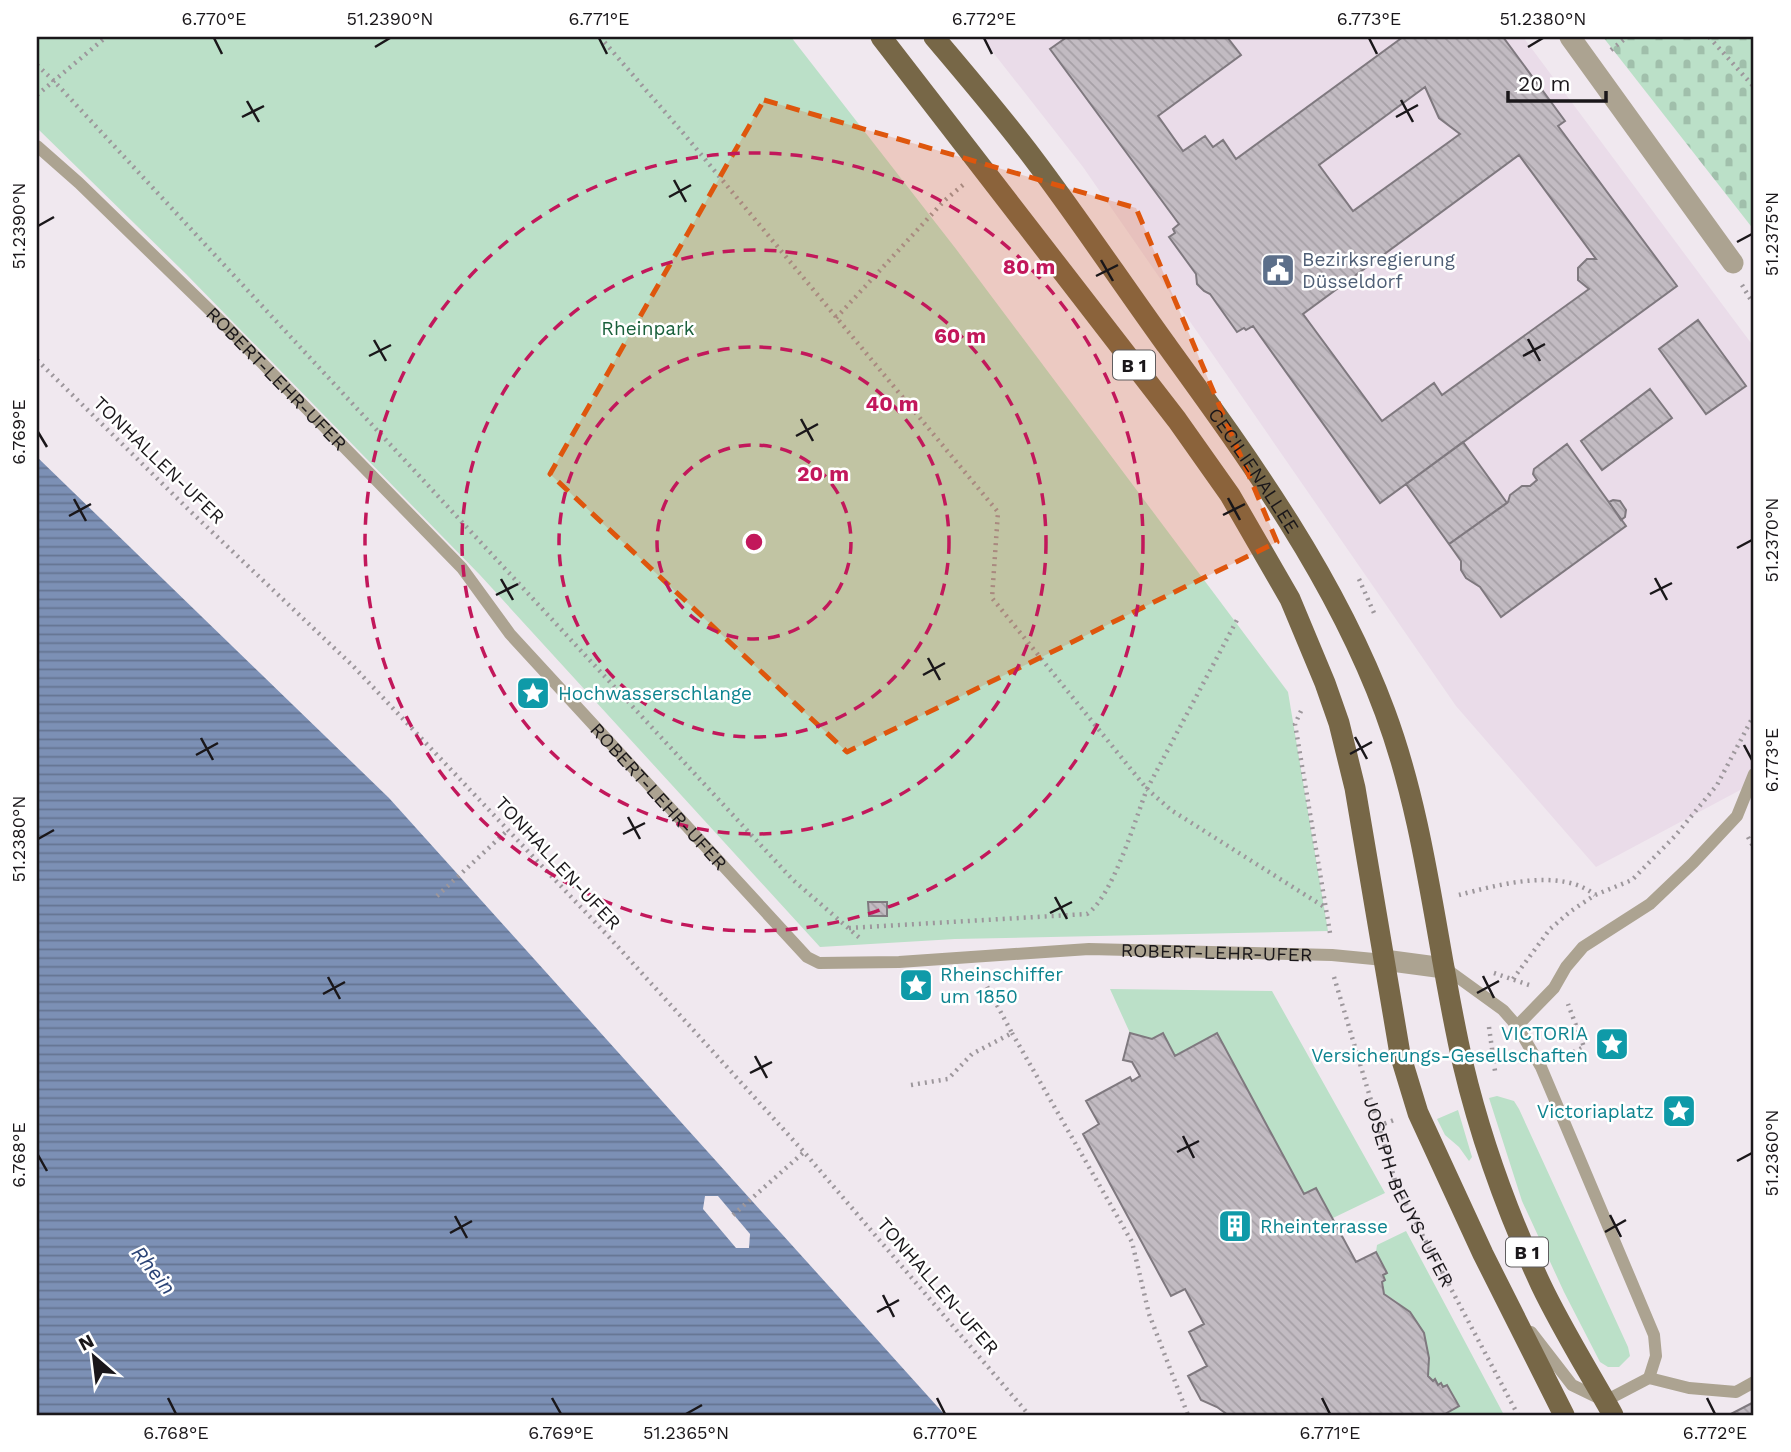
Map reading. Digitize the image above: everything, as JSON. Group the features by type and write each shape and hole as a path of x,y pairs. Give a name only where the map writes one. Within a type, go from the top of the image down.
{"main road":[{"name":"CECILIENALLEE","path":"881,37 1177,420 1230,495 1265,552 1311,645 1339,723 1355,788 1384,960"},
{"name":"CECILIENALLEE","path":"934,37 1035,160 1212,409 1327,585 1364,659 1402,766 1425,865 1444,968"},
{"name":"JOSEPH-BEUYS-UFER","path":"1384,960 1400,1054 1418,1113 1478,1244 1564,1415"},
{"name":"B 1","path":"1444,968 1468,1082 1498,1183 1543,1289 1609,1408"}],"street":[{"path":"1570,37 1733,264"},
{"name":"ROBERT-LEHR-UFER","path":"1384,960 1444,968"}],"lane":[{"name":"ROBERT-LEHR-UFER","path":"37,146 79,183 225,325 462,568 510,634 807,957 819,963 899,961 1089,949 1332,955 1384,960"},
{"path":"1517,1026 1549,993 1583,947 1650,904 1693,863 1737,816 1754,774"},
{"path":"1444,968 1503,1010 1517,1026 1541,1068 1644,1306 1654,1335 1656,1356 1648,1378 1609,1408 1572,1385 1509,1304"},
{"path":"1648,1378 1689,1388 1736,1392 1754,1382"}],"path":[{"path":"37,95 106,37"},
{"path":"600,37 998,512 992,598 1147,789 1171,810 1327,908 1295,724 1301,711"},
{"path":"1620,42 1627,37"},
{"path":"1709,37 1754,87"},
{"path":"37,65 793,880 848,928 1087,914 1095,908 1107,890 1147,789 1238,618"},
{"path":"836,318 944,201 964,184"},
{"path":"1746,295 1754,305"},
{"name":"TONHALLEN-UFER","path":"37,360 353,666 508,830 804,1152 1029,1415"},
{"path":"1359,579 1378,622"},
{"path":"1513,979 1550,929 1595,895 1632,880 1675,836 1717,785 1754,715"},
{"path":"437,896 508,830"},
{"path":"1454,896 1536,880 1586,888 1595,895"},
{"name":"JOSEPH-BEUYS-UFER","path":"1332,955 1334,977 1397,1187 1518,1415"},
{"path":"962,957 982,979 1132,1242 1149,1314 1188,1415"},
{"path":"1485,971 1549,993 1568,1005 1584,1047 1566,1055"},
{"path":"911,1085 948,1079 972,1054 1012,1033"},
{"path":"733,1215 804,1152"}],"highlighted area":[{"path":"764,100 1136,208 1277,542 847,752 550,474"}],"shaded area":[{"path":"981,37 1523,37 1754,347 1754,806 1744,788 1596,867 1456,706 1083,167"}],"green space":[{"name":"Rheinpark","path":"37,37 791,37 956,249 1288,692 1328,931 955,939 820,947 480,575 186,274 37,128"},
{"path":"1603,37 1754,37 1754,230"},
{"path":"1110,989 1272,991 1385,1193 1333,1218 1316,1188 1304,1194 1217,1034 1175,1056 1163,1033 1152,1039 1130,1033"},
{"path":"1497,1096 1514,1101 1519,1109 1628,1347 1630,1356 1619,1367 1608,1367 1600,1362 1522,1201 1489,1098"},
{"path":"1458,1110 1472,1157 1469,1161 1459,1147 1445,1135 1437,1119"},
{"path":"1406,1231 1504,1415 1443,1415 1458,1406 1441,1384 1438,1385 1428,1376 1427,1350 1420,1328 1406,1309 1384,1294 1382,1287 1385,1280 1383,1275 1387,1273 1376,1252 1377,1245"}],"water":[{"name":"Rhein","path":"37,457 389,798 945,1415 37,1415"}],"pier":[{"path":"705,1196 718,1196 750,1234 749,1248 736,1248 703,1209"}],"building":[{"name":"Bezirksregierung Düsseldorf","path":"1067,37 1227,37 1241,55 1158,116 1183,151 1205,136 1213,147 1223,140 1236,159 1403,37 1503,37 1565,121 1558,126 1677,286 1380,503 1253,326 1237,332 1210,294 1197,284 1196,274 1169,237 1175,233 1173,229 1179,224 1050,49","holes":["1425,87 1439,118 1460,134 1353,211 1319,165","1519,155 1596,259 1587,259 1578,268 1578,280 1589,289 1442,395 1434,383 1382,421 1303,314"]},
{"path":"1698,320 1746,386 1706,414 1659,349"},
{"path":"1650,389 1672,418 1602,470 1581,441"},
{"path":"1463,442 1507,503 1449,544 1406,484"},
{"path":"1567,444 1626,526 1501,617 1480,587 1466,578 1461,570 1461,561 1449,544 1508,502 1510,495 1522,486 1530,486 1537,480 1533,474 1534,469"},
{"path":"1620,501 1626,510 1625,517 1621,520 1609,502"},
{"path":"868,902 887,902 887,916 869,916"},
{"name":"Rheinterrasse","path":"1130,1033 1152,1039 1163,1033 1175,1056 1217,1033 1304,1194 1316,1188 1356,1262 1376,1252 1387,1273 1383,1275 1385,1280 1382,1282 1384,1294 1410,1312 1424,1333 1429,1358 1428,1376 1433,1381 1435,1379 1438,1385 1447,1385 1459,1406 1443,1415 1228,1415 1201,1400 1188,1376 1207,1366 1189,1332 1204,1324 1185,1289 1171,1296 1083,1134 1099,1124 1086,1101 1130,1077 1132,1081 1140,1076 1132,1062 1123,1060"},
{"path":"1754,1402 1754,1415 1729,1415"}],"place":[{"name":"Bezirksregierung Düsseldorf","path":"1278,270"},
{"name":"Hochwasserschlange","path":"533,693"},
{"name":"Rheinschiffer um 1850","path":"916,985"},
{"name":"VICTORIA Versicherungs-Gesellschaften","path":"1612,1044"},
{"name":"Victoriaplatz","path":"1679,1111"},
{"name":"Rheinterrasse","path":"1235,1226"}]}
